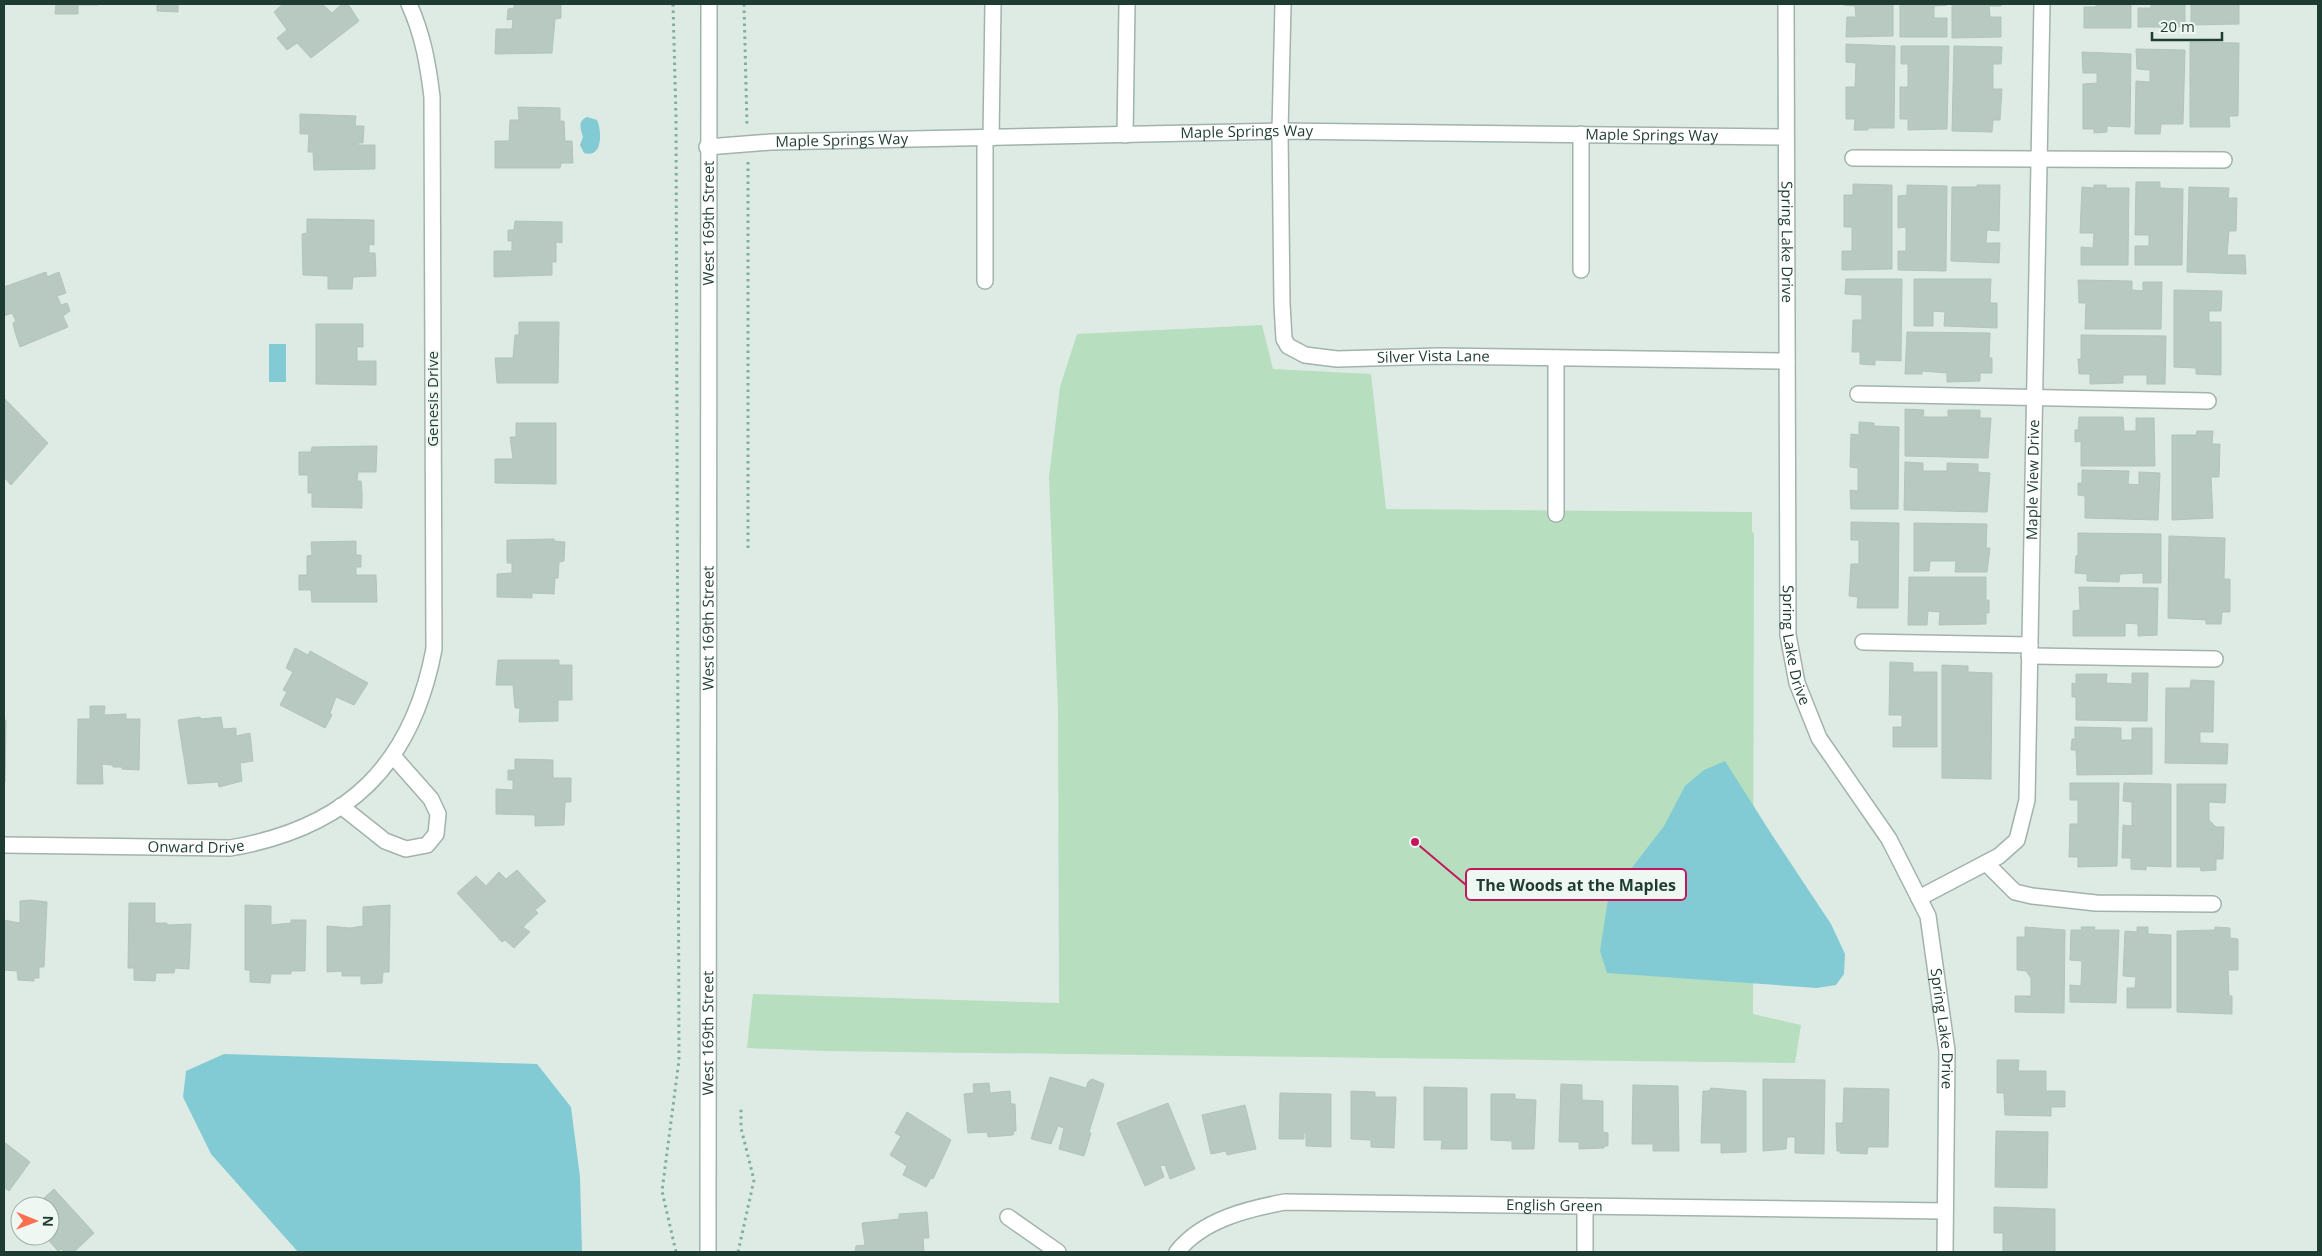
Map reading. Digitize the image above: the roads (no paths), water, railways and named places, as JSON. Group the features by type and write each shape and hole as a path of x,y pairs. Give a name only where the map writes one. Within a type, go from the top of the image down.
{"street":[{"name":"Genesis Drive","path":"371,782 393,756 412,721 427,684 434,649 432,98 426,50 420,28 409,4"},
{"name":"West 169th Street","path":"708,1252 709,4"},
{"path":"985,281 993,4"},
{"path":"1125,135 1128,4"},
{"path":"1281,136 1282,4"},
{"name":"Spring Lake Drive","path":"1786,4 1788,635 1797,683 1820,738 1889,839 1928,916 1947,1051 1945,1252"},
{"name":"Maple View Drive","path":"1919,898 1999,856 2017,840 2026,800 2042,4"},
{"path":"1581,134 1581,270"},
{"name":"Maple Springs Way","path":"708,147 748,144 1125,135 1581,134 1786,137"},
{"name":"Silver Vista Lane","path":"1281,136 1284,339 1288,346 1305,355 1337,360 1440,356 1787,361"},
{"path":"1853,158 2224,160"},
{"path":"1556,358 1556,514"},
{"path":"1858,394 2208,401"},
{"path":"1863,642 2215,659"},
{"path":"341,806 385,841 406,849 427,845 436,834 438,814 431,799 393,756"},
{"name":"Onward Drive","path":"4,844 230,848 262,842 291,833 321,820 371,782"},
{"path":"1986,863 2015,892 2032,896 2096,903 2212,904"},
{"name":"English Green","path":"1177,1252 1183,1245 1212,1224 1248,1208 1284,1202 1945,1211"},
{"path":"1585,1206 1585,1252"},
{"path":"1008,1217 1058,1252"}],"water":[{"path":"587,117 597,120 600,131 598,148 590,154 584,153 580,145 583,137 581,123"},
{"path":"269,344 286,344 286,382 269,382"},
{"path":"1725,761 1831,924 1845,954 1844,974 1836,985 1817,988 1607,973 1600,951 1608,899 1664,826 1685,786 1704,770"},
{"path":"224,1054 537,1064 571,1107 580,1177 582,1252 298,1252 211,1154 183,1097 186,1071"}],"place":[{"name":"The Woods at the Maples","path":"1415,842"}]}
